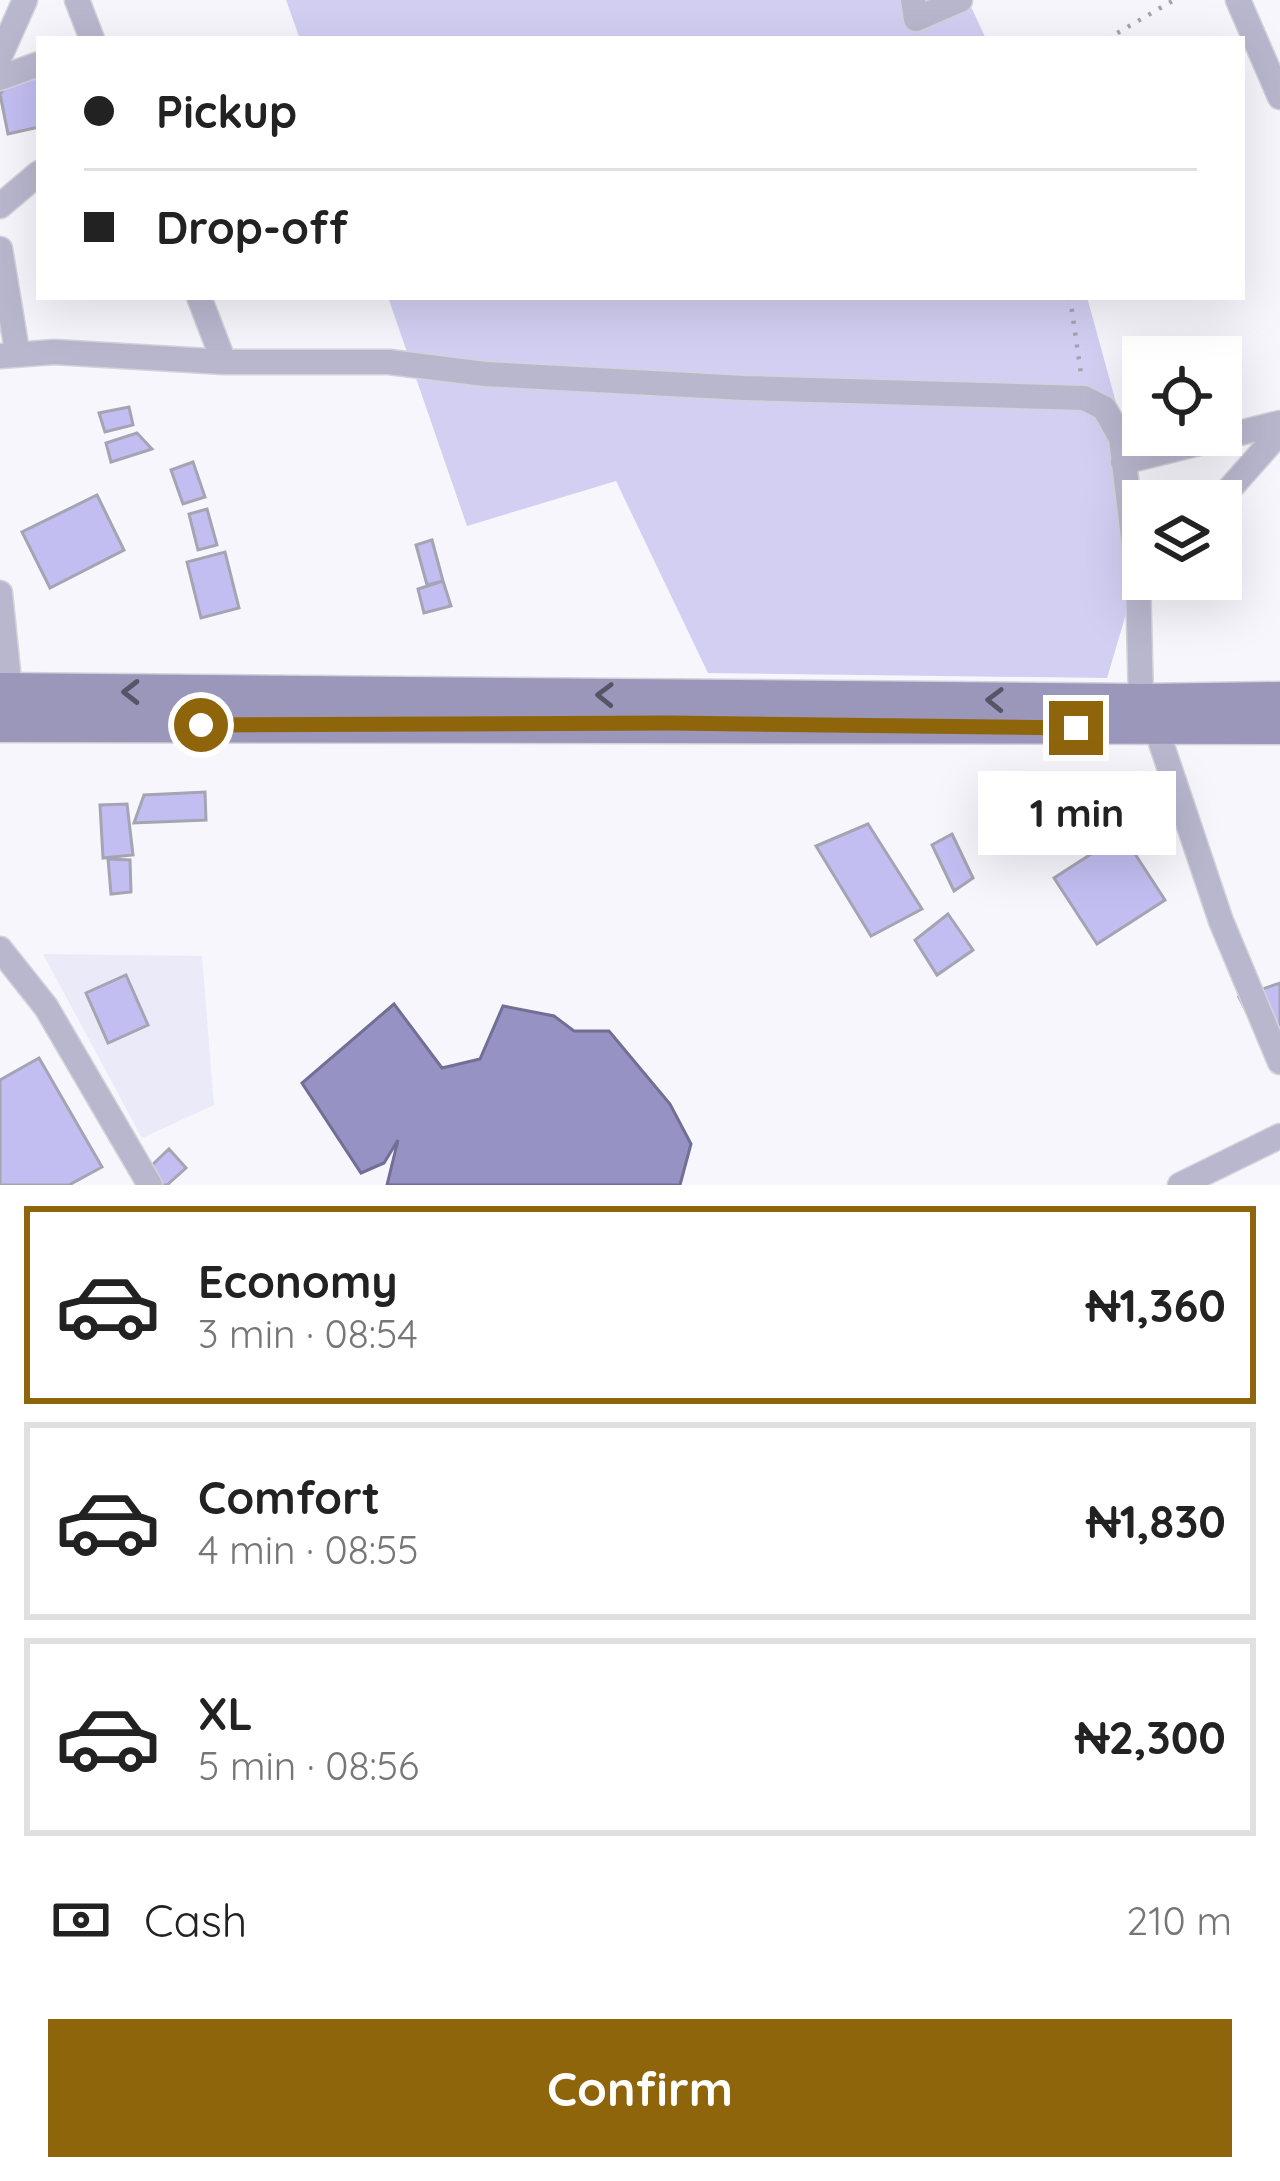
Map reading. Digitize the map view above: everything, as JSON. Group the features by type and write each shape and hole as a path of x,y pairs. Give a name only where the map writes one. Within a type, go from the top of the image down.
{"street":[{"path":"0,56 25,0"},
{"path":"77,0 91,36"},
{"path":"913,0 916,19 959,0"},
{"path":"1238,0 1280,97"},
{"path":"0,78 36,65"},
{"path":"0,206 36,175"},
{"path":"0,249 9,354 389,362 484,374 626,382 1084,398 1104,409 1121,438 1127,480"},
{"path":"200,300 224,362"},
{"path":"1124,462 1280,427"},
{"path":"1236,480 1280,427"},
{"path":"0,593 3,702 670,723 1148,715 1280,700"},
{"path":"1141,600 1148,715 1221,921 1280,1062"},
{"path":"1148,715 1280,727"},
{"path":"0,949 46,1007 150,1185"},
{"path":"1180,1185 1280,1136"}],"path":[{"path":"1112,36 1174,0"},
{"path":"1070,300 1084,398"}],"shaded area":[{"path":"286,0 968,0 985,36 299,36"},
{"path":"389,300 1088,300 1122,425 1122,456 1131,456 1137,480 1122,480 1122,600 1130,600 1107,678 708,673 616,481 467,526"},
{"path":"43,954 202,956 214,1105 142,1138"},
{"path":"394,1004 442,1068 480,1059 503,1006 554,1016 574,1031 609,1031 670,1104 691,1144 680,1185 387,1185 398,1140 384,1163 361,1173 302,1083"}],"building":[{"path":"36,77 36,128 8,134 0,94 8,84"},
{"path":"129,407 133,425 105,432 99,413"},
{"path":"137,433 152,449 111,462 106,443"},
{"path":"193,462 205,497 183,504 171,470"},
{"path":"97,495 124,550 50,588 22,532"},
{"path":"207,509 217,545 198,550 189,514"},
{"path":"432,540 443,581 427,585 416,545"},
{"path":"225,552 239,608 201,618 187,562"},
{"path":"443,581 451,606 424,613 418,589"},
{"path":"205,792 206,820 134,823 144,795"},
{"path":"127,804 133,855 103,858 100,805"},
{"path":"868,824 922,909 871,936 816,846"},
{"path":"952,834 973,878 954,891 932,845"},
{"path":"1122,834 1165,900 1097,944 1054,878"},
{"path":"108,859 130,860 131,892 111,894"},
{"path":"948,914 973,950 937,975 915,940"},
{"path":"126,975 148,1025 108,1043 86,993"},
{"path":"1280,983 1280,1026 1259,1036 1239,997"},
{"path":"39,1058 102,1167 69,1185 0,1185 0,1080"},
{"path":"169,1149 186,1168 167,1185 158,1185 148,1169"}],"route":[{"path":"201,725 670,723 1076,728"}]}
